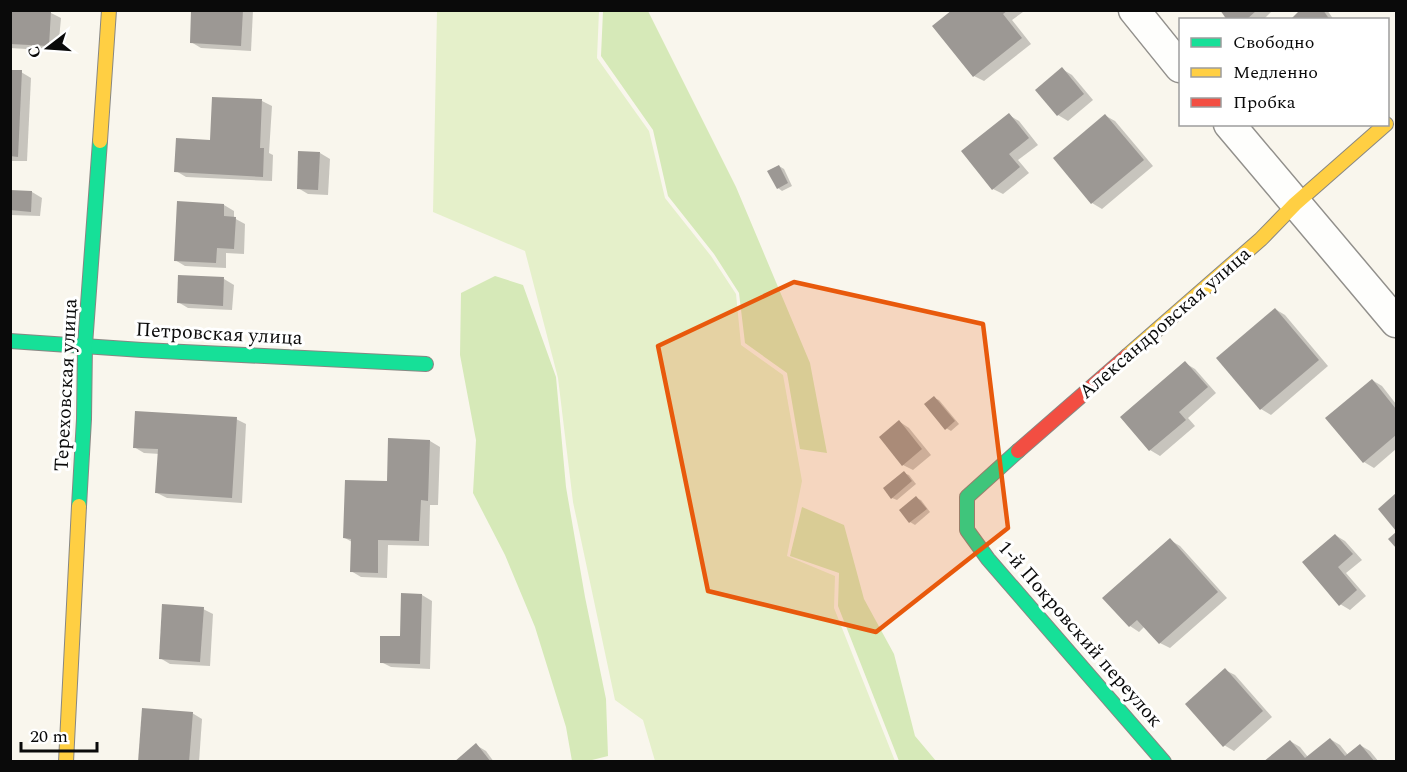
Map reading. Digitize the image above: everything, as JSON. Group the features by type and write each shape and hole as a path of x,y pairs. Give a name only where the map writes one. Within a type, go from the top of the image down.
{"street":[{"name":"Тереховская улица","path":"66,762 86,345 110,10"},
{"path":"1134,10 1179,66"},
{"path":"1231,126 1396,322"},
{"name":"Александровская улица","path":"967,530 967,497 1261,240 1295,204 1385,126"},
{"name":"Петровская улица","path":"10,341 426,364"},
{"name":"1-й Покровский переулок","path":"967,530 988,560 1164,762"}],"highlighted area":[{"path":"794,282 983,324 1008,528 876,632 708,591 658,346"}],"green space":[{"path":"437,11 599,11 597,58 649,131 665,198 711,256 736,294 741,345 783,375 802,481 787,556 835,576 834,608 895,761 655,761 643,720 615,700 573,502 558,378 525,251 433,212"},
{"path":"603,11 648,11 736,187 810,363 827,453 800,449 787,373 745,343 739,293 714,254 668,196 653,130 601,56"},
{"path":"495,276 523,285 556,377 566,487 606,699 608,756 588,761 572,761 566,727 535,627 505,555 473,493 476,440 460,355 461,293"},
{"path":"802,507 844,525 864,599 894,654 915,736 936,761 899,761 838,606 839,573 790,556"}],"building":[{"path":"10,10 51,11 49,46 10,44"},
{"path":"191,10 243,10 241,46 190,43"},
{"path":"952,10 1008,10 1003,14 1022,38 973,77 932,26"},
{"path":"1220,10 1257,10 1248,18 1226,18"},
{"path":"1300,10 1323,10 1329,18 1292,18"},
{"path":"1062,67 1084,94 1057,116 1035,90"},
{"path":"10,70 22,70 18,157 10,156"},
{"path":"212,97 262,99 260,148 264,148 263,177 174,172 176,138 210,140"},
{"path":"1009,113 1029,138 1009,154 1020,167 992,190 961,151"},
{"path":"1105,114 1144,160 1091,204 1053,158"},
{"path":"298,151 320,152 318,190 297,189"},
{"path":"779,165 788,183 777,189 767,171"},
{"path":"10,190 32,191 31,212 10,210"},
{"path":"177,201 224,204 224,216 236,217 234,249 217,248 216,263 174,261"},
{"path":"178,275 224,277 223,306 177,303"},
{"path":"1275,308 1319,360 1260,410 1216,358"},
{"path":"1185,361 1208,387 1179,412 1186,420 1149,451 1120,417"},
{"path":"1372,379 1396,409 1396,435 1363,463 1325,418"},
{"path":"934,396 955,421 945,430 924,404"},
{"path":"135,411 237,417 232,498 155,493 158,449 133,448"},
{"path":"899,420 922,449 902,466 879,437"},
{"path":"388,438 430,440 428,501 421,500 419,541 378,540 378,573 350,572 351,539 343,538 345,480 387,481"},
{"path":"904,471 912,481 891,499 883,488"},
{"path":"1396,493 1396,531 1378,509"},
{"path":"916,496 927,509 909,523 899,510"},
{"path":"1396,532 1396,548 1388,539"},
{"path":"1335,534 1353,554 1338,567 1357,590 1339,606 1302,562"},
{"path":"1170,538 1218,592 1159,644 1137,620 1129,627 1102,598"},
{"path":"401,593 422,594 420,664 380,663 380,636 400,636"},
{"path":"162,604 204,607 200,662 159,659"},
{"path":"1225,668 1263,711 1223,747 1185,704"},
{"path":"142,708 193,712 189,762 138,762"},
{"path":"1330,738 1345,756 1360,744 1375,762 1263,762 1290,740 1305,758"},
{"path":"476,743 491,762 454,762"}],"traffic: fast":[{"path":"79,506 85,345 100,141"},
{"path":"10,341 426,364"},
{"path":"1018,451 967,497 967,530 988,559 1164,762"}],"traffic: slow":[{"path":"100,141 109,10"},
{"path":"1127,356 1261,239 1295,204 1384,126"},
{"path":"66,762 79,506"}],"traffic: jam":[{"path":"1018,451 1127,356"}]}
